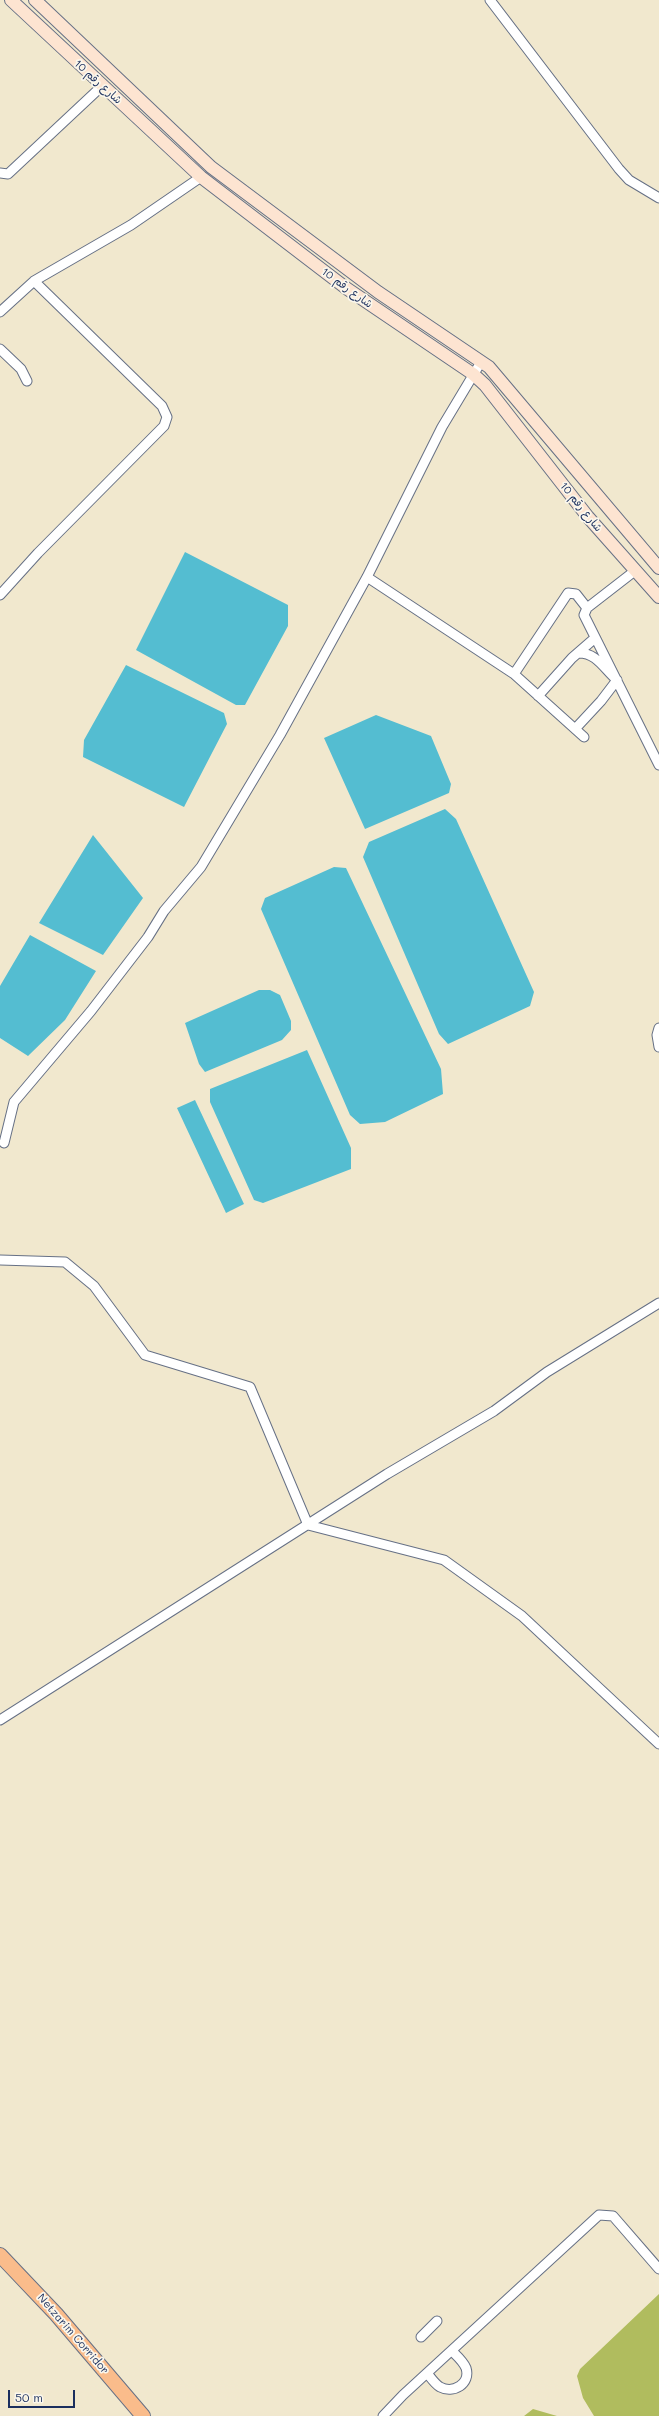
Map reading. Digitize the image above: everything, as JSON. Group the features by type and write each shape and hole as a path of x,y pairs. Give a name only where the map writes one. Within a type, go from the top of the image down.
{"main road":[{"name":"شارع رقم 10","path":"11,0 201,177 346,288 473,374 484,385 588,517 659,597"},
{"name":"شارع رقم 10","path":"35,0 211,167 378,292 490,367 596,495 659,568"},
{"name":"Netzarim Corridor","path":"0,2255 56,2314 143,2416"}],"street":[{"path":"490,0 619,169 629,180 659,198"},
{"path":"0,173 8,174 102,86"},
{"path":"0,312 34,281 131,225 201,177"},
{"path":"0,595 44,547 164,426 167,417 162,406 34,281"},
{"path":"0,350 21,369 27,380"},
{"path":"4,1143 14,1102 96,1006 148,937 164,911 202,867 280,735 367,577 442,426 481,362"},
{"path":"636,570 587,608 584,615 659,765"},
{"path":"367,577 514,674 584,737"},
{"path":"514,674 568,593 576,594 587,608"},
{"path":"538,696 579,653 596,638"},
{"path":"579,653 587,653 596,657 617,680"},
{"path":"575,729 601,701 617,680"},
{"path":"659,1028 657,1035 659,1047"},
{"path":"0,1260 65,1262 94,1286 145,1355 250,1387 308,1525"},
{"path":"0,1720 387,1474 494,1411 547,1372 659,1303"},
{"path":"308,1525 444,1560 522,1616 659,1744"},
{"path":"383,2416 599,2216 612,2216 659,2269"},
{"path":"420,2337 437,2321"},
{"path":"427,2374 439,2386 449,2390 462,2385 467,2374 465,2367 452,2351"}],"green space":[{"path":"659,2294 659,2416 594,2416 583,2398 577,2376 580,2369"},
{"path":"533,2409 557,2416 524,2416"}],"water":[{"path":"185,552 288,605 288,626 245,705 236,705 136,650"},
{"path":"126,665 224,713 227,724 184,807 83,757 84,740"},
{"path":"376,715 431,736 451,784 449,793 365,829 324,738"},
{"path":"445,809 456,819 534,992 530,1006 448,1044 439,1034 363,857 369,842"},
{"path":"93,835 143,898 103,955 39,923"},
{"path":"334,867 346,868 441,1069 443,1094 385,1122 360,1124 350,1115 261,909 265,898"},
{"path":"30,935 96,971 65,1020 28,1056 0,1038 0,986"},
{"path":"259,990 270,990 280,995 291,1021 291,1030 282,1040 205,1072 199,1064 185,1023"},
{"path":"307,1050 351,1148 351,1169 263,1203 254,1200 210,1102 210,1089"},
{"path":"195,1100 244,1204 226,1213 177,1108"}]}
